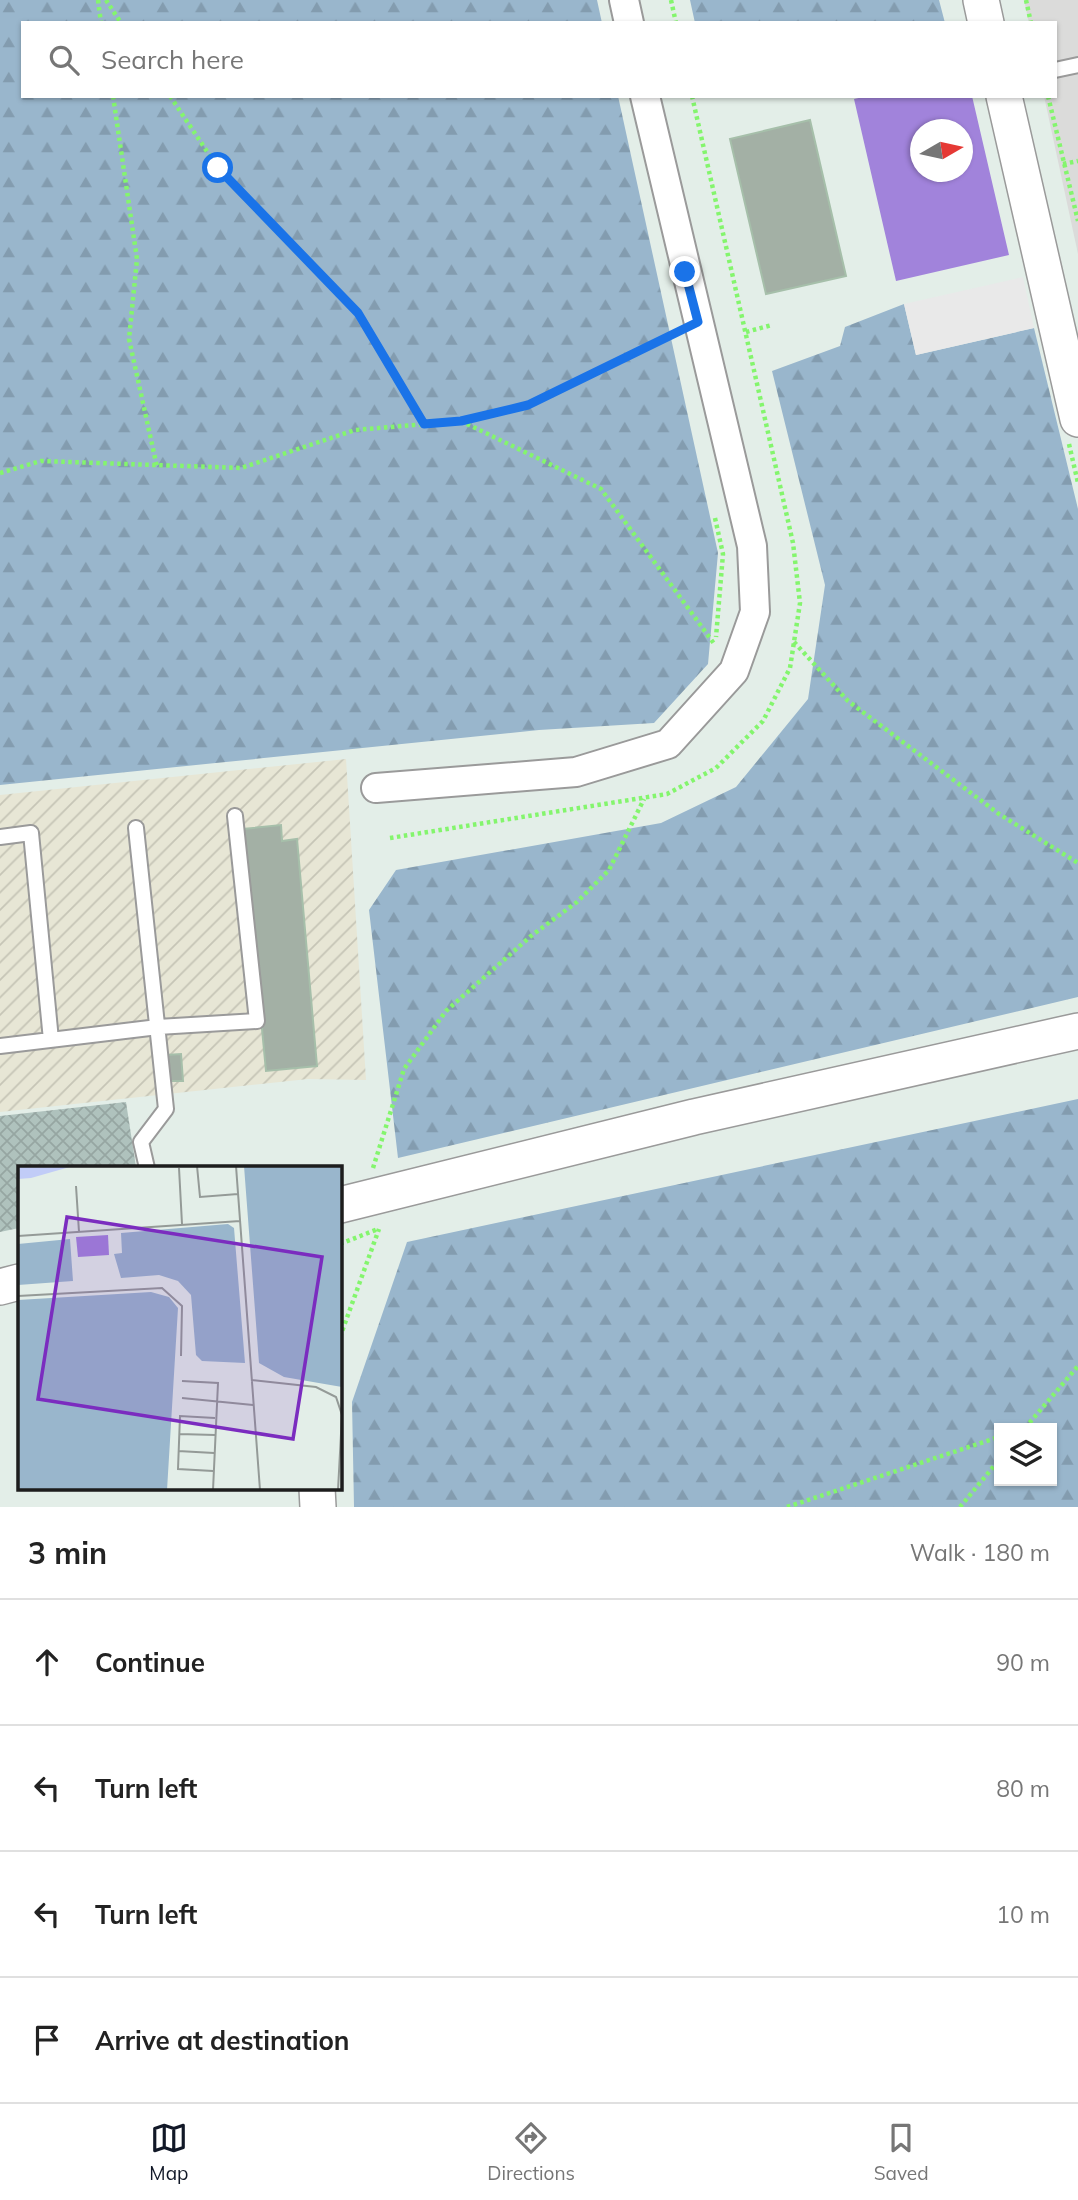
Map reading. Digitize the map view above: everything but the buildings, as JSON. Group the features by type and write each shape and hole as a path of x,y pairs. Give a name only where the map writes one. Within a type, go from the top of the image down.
{"street":[{"path":"624,0 629,21"},
{"path":"981,0 986,21"},
{"path":"376,788 576,772 668,744 724,663 755,612 752,546 682,324 645,98"},
{"path":"1004,98 1078,419"},
{"path":"341,1205 694,1117 1078,1031"},
{"path":"0,1287 18,1282"}],"lane":[{"path":"1057,70 1078,65"},
{"path":"0,1046 158,1027 257,1021 235,816"},
{"path":"136,828 166,1109 141,1142 146,1166"},
{"path":"0,837 31,833 51,1040"}],"path":[{"path":"98,0 102,21"},
{"path":"106,0 120,21"},
{"path":"671,0 676,21"},
{"path":"1026,0 1031,21"},
{"path":"113,98 138,259 129,340 157,467"},
{"path":"171,98 218,168 358,313 424,424"},
{"path":"390,838 667,794 716,768 762,721 790,668 800,603 793,543 692,98"},
{"path":"1048,98 1078,221"},
{"path":"1063,164 1078,161"},
{"path":"0,473 41,461 241,468 355,429 461,421 528,405 682,324"},
{"path":"678,345 682,324"},
{"path":"746,332 772,325"},
{"path":"461,421 601,489 715,645 724,663"},
{"path":"715,515 723,554 715,645 724,663"},
{"path":"794,642 848,701 999,814 1078,863"},
{"path":"370,1177 404,1069 439,1021 531,936 577,902 609,870 644,799"},
{"path":"341,1244 379,1229 341,1334"},
{"path":"1029,1423 1078,1366"},
{"path":"787,1507 994,1439"},
{"path":"960,1507 994,1466"}],"shaded area":[{"path":"1024,0 1078,0 1078,254 1044,98 1057,98 1057,21 1029,21"},
{"path":"972,98 1009,255 896,281 854,99"},
{"path":"1023,277 1034,328 916,355 904,304"},
{"path":"346,759 366,1080 308,1079 0,1112 0,795"},
{"path":"126,1102 136,1166 18,1166 18,1228 0,1232 0,1116"}],"green space":[{"path":"0,0 597,0 602,21 21,21 21,98 618,98 718,553 708,664 654,723 539,730 0,785"},
{"path":"690,0 939,0 944,21 695,21"},
{"path":"904,304 916,355 1034,328 1078,509 1078,997 398,1158 369,910 396,870 661,823 736,787 808,699 825,585 772,371 840,346 845,327"},
{"path":"1078,1099 1078,1507 354,1507 352,1402 407,1242"}],"route":[{"path":"218,168 358,313 424,424 461,421 528,405 698,322 685,272"}]}
